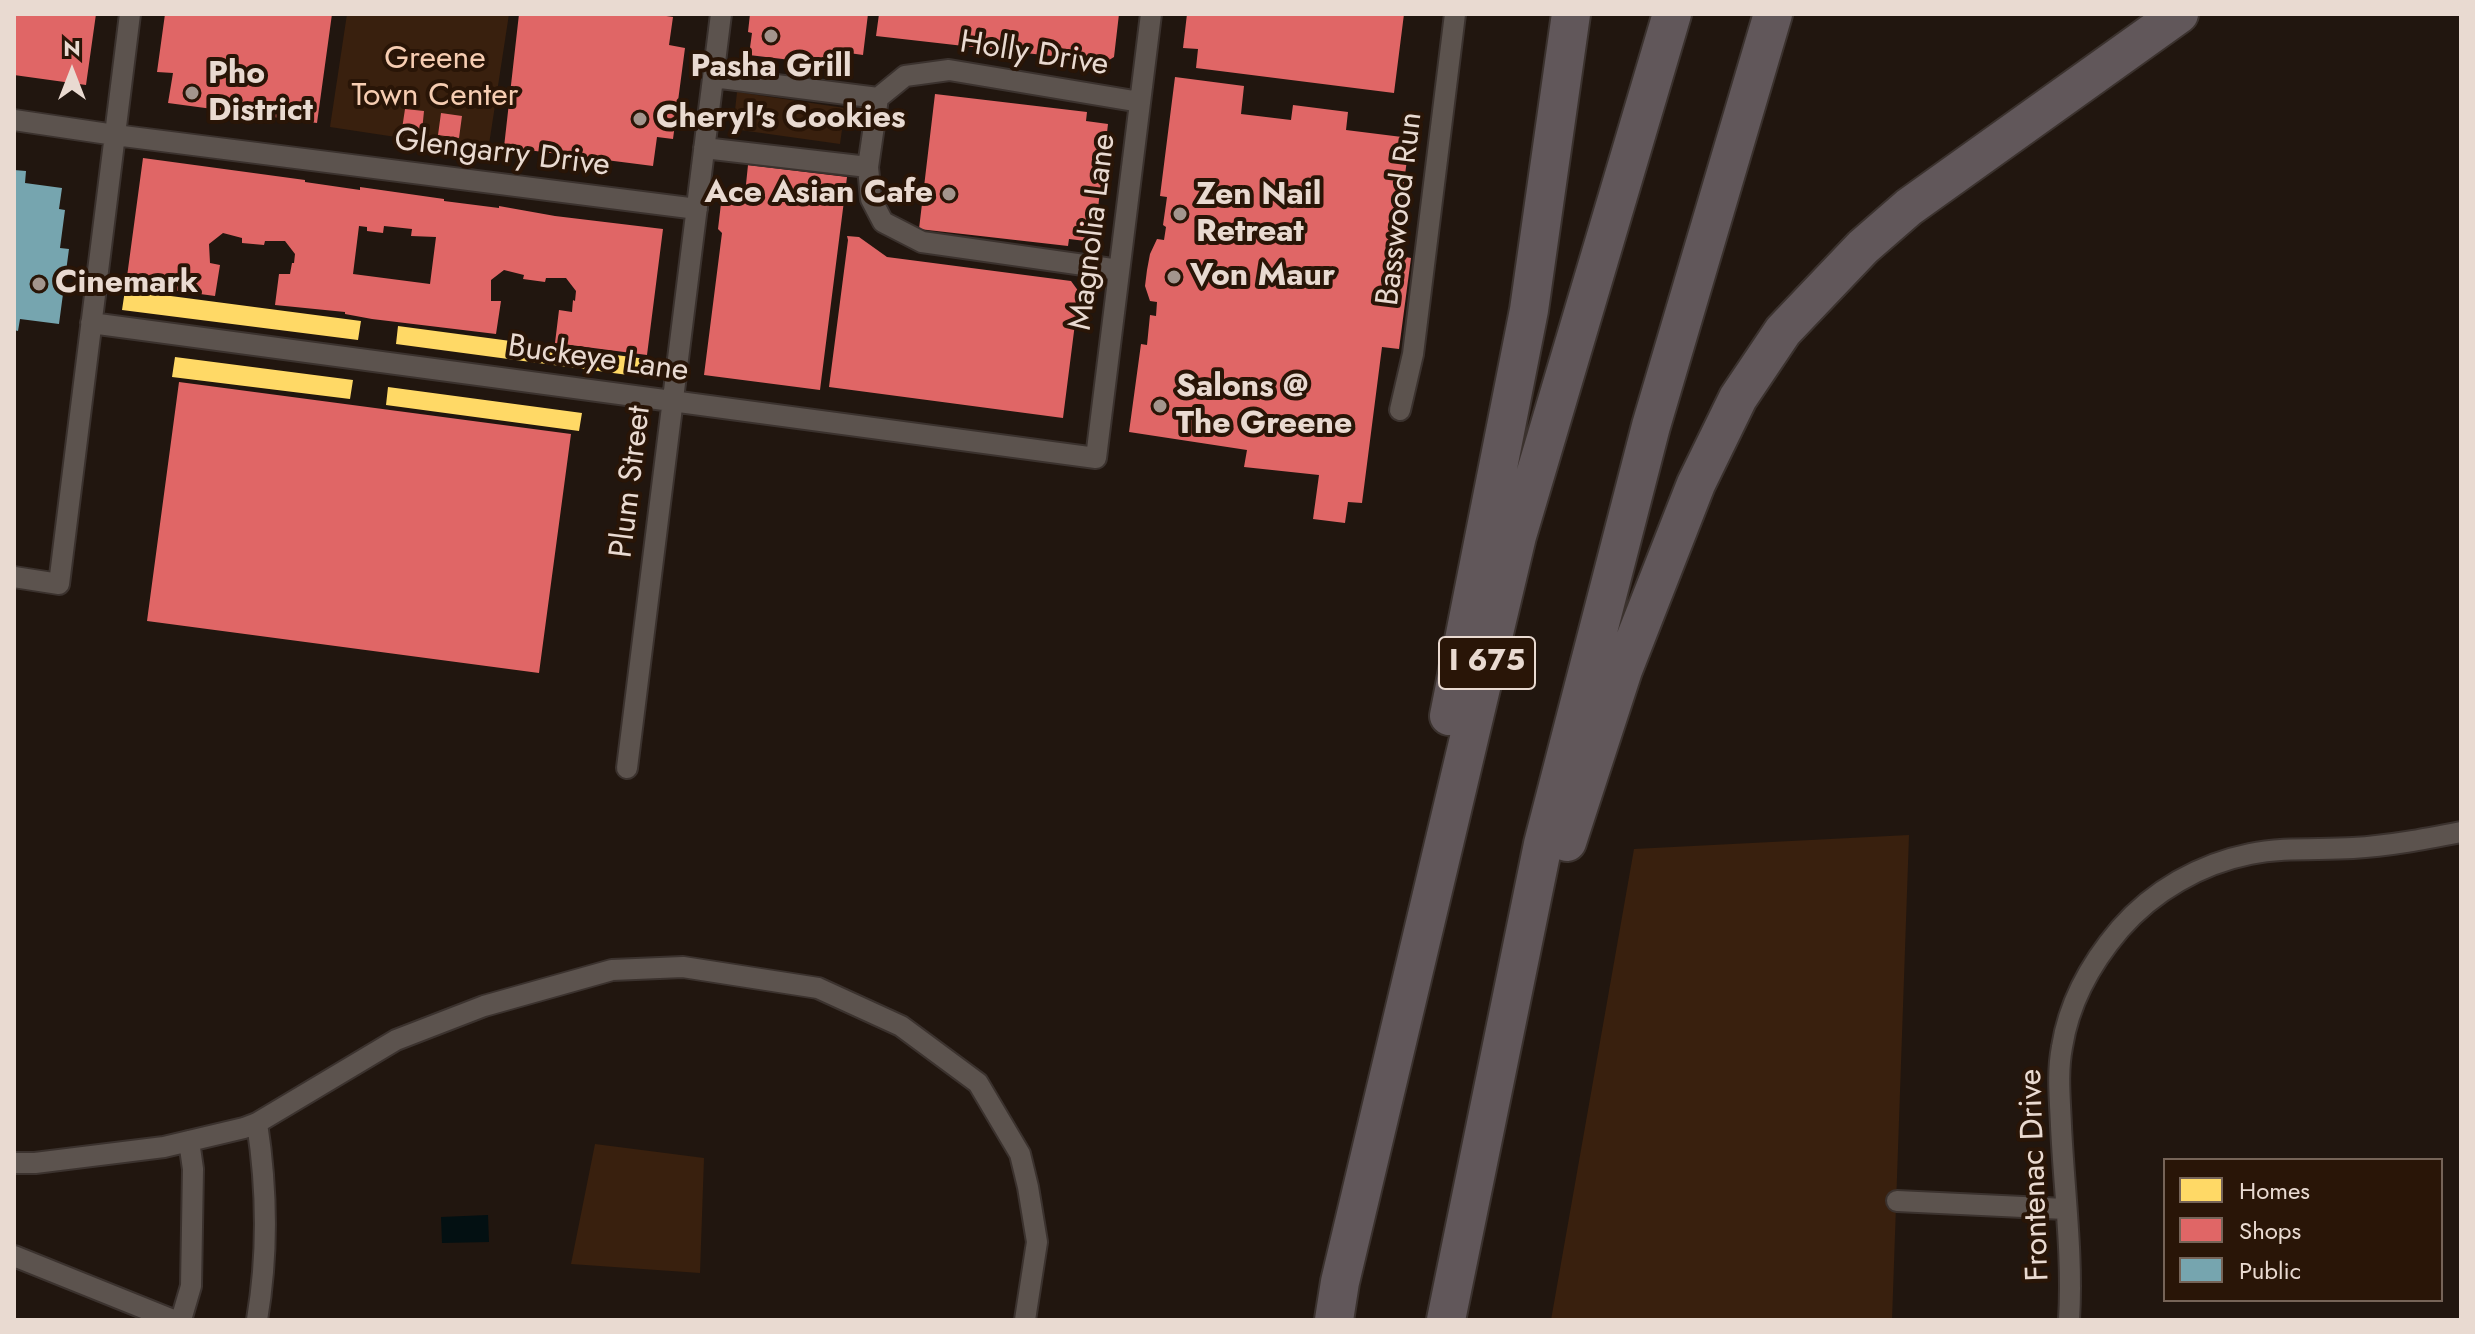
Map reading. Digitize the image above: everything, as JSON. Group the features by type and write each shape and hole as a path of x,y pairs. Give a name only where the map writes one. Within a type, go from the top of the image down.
{"highway":[{"path":"1340,1282 1529,310 1571,14"},
{"name":"I 675","path":"1334,1320 1340,1282 1517,536 1672,14"},
{"name":"I 675","path":"1446,1320 1543,844 1651,426 1773,14"},
{"path":"1490,1101 1561,862 1623,670 1721,428 1763,359 1816,294 1909,207 2179,14"}],"street":[{"path":"14,577 59,584 130,14"},
{"name":"Plum Street","path":"627,768 721,14"},
{"name":"Magnolia Lane","path":"1096,458 1151,14"},
{"name":"Basswood Run","path":"1400,410 1413,354 1455,14"},
{"name":"Holly Drive","path":"878,98 905,76 949,70 1140,102"},
{"path":"713,77 878,98 868,167 871,199 883,222 922,242 1119,270"},
{"name":"Glengarry Drive","path":"14,120 697,209"},
{"path":"704,148 868,167"},
{"name":"Buckeye Lane","path":"91,323 1096,458"},
{"name":"Frontenac Drive","path":"2069,1320 2071,1282 2059,1070 2062,1045 2075,1000 2104,948 2129,919 2160,893 2226,860 2274,851 2356,848 2461,832"},
{"path":"14,1163 35,1163 189,1141 257,1123 396,1040 484,1006 612,970 683,967 818,988 901,1026 978,1083 1020,1154 1037,1242 1025,1320"},
{"path":"257,1123 264,1170 264,1268 257,1320"},
{"path":"181,1320 191,1286 193,1169 189,1141"},
{"path":"1897,1201 2065,1209"},
{"path":"14,1256 173,1320"}],"green space":[{"name":"Greene Town Center","path":"347,14 509,14 488,151 330,127"},
{"path":"737,92 845,108 840,144 733,129"},
{"path":"1909,835 1892,1320 1551,1320 1634,849"},
{"path":"595,1144 704,1158 700,1273 571,1264"}],"shaded area":[{"path":"488,1215 489,1242 442,1243 441,1217"}],"building: Homes":[{"path":"125,290 361,321 358,340 122,310"},
{"path":"398,326 646,359 643,377 396,344"},
{"path":"175,357 353,380 350,399 172,377"},
{"path":"388,387 582,413 579,431 386,405"}],"building: Shops":[{"path":"14,14 96,14 86,85 14,75"},
{"path":"165,14 332,14 317,123 168,103 173,73 157,72"},
{"path":"519,14 653,14 673,17 669,45 685,48 673,139 657,137 653,166 504,147"},
{"path":"750,14 868,14 863,55 842,52 841,66 749,55 752,33 748,32"},
{"path":"879,14 1119,14 1114,57 1101,65 1087,60 876,36"},
{"path":"1187,14 1404,14 1394,93 1196,68 1198,49 1183,48"},
{"path":"1175,77 1244,86 1241,114 1291,120 1293,105 1348,112 1346,130 1410,138 1394,255 1411,258 1399,349 1382,347 1362,503 1348,502 1345,523 1313,519 1319,475 1244,467 1247,450 1129,432 1141,344 1147,345 1150,315 1156,316 1157,302 1150,301 1145,286 1150,254 1157,239 1164,240 1166,227 1163,225 1167,197 1160,196"},
{"path":"935,94 1087,112 1086,121 1108,124 1094,242 1069,239 1068,246 919,229"},
{"path":"405,109 424,111 422,131 402,129"},
{"path":"441,113 462,116 459,138 438,135"},
{"path":"143,158 663,229 647,355 555,343 559,310 572,312 575,301 576,291 566,278 546,278 545,282 523,279 524,275 504,270 491,280 491,301 501,301 496,334 275,305 279,274 290,274 294,263 295,254 285,241 265,241 264,245 242,243 242,238 223,233 209,244 210,263 220,265 215,296 126,284","holes":["359,226 367,227 367,231 383,233 384,226 412,229 411,236 436,237 430,284 353,274"]},
{"path":"748,165 847,177 820,390 704,375 722,233 718,229 722,195 727,192 745,194"},
{"path":"847,236 859,237 887,257 1071,281 1079,292 1063,418 829,387"},
{"path":"179,382 571,434 539,673 147,621"}],"building: Public":[{"name":"Cinemark","path":"14,170 26,171 25,183 62,188 59,209 65,210 60,248 69,249 59,324 20,319 18,331 14,330"}],"place":[{"name":"Pasha Grill","path":"771,36"},
{"name":"Pho District","path":"192,93"},
{"name":"Cheryl's Cookies","path":"640,119"},
{"name":"Ace Asian Cafe","path":"949,194"},
{"name":"Zen Nail Retreat","path":"1180,214"},
{"name":"Von Maur","path":"1174,277"},
{"name":"Cinemark","path":"39,284"},
{"name":"Salons @ The Greene","path":"1160,406"}]}
